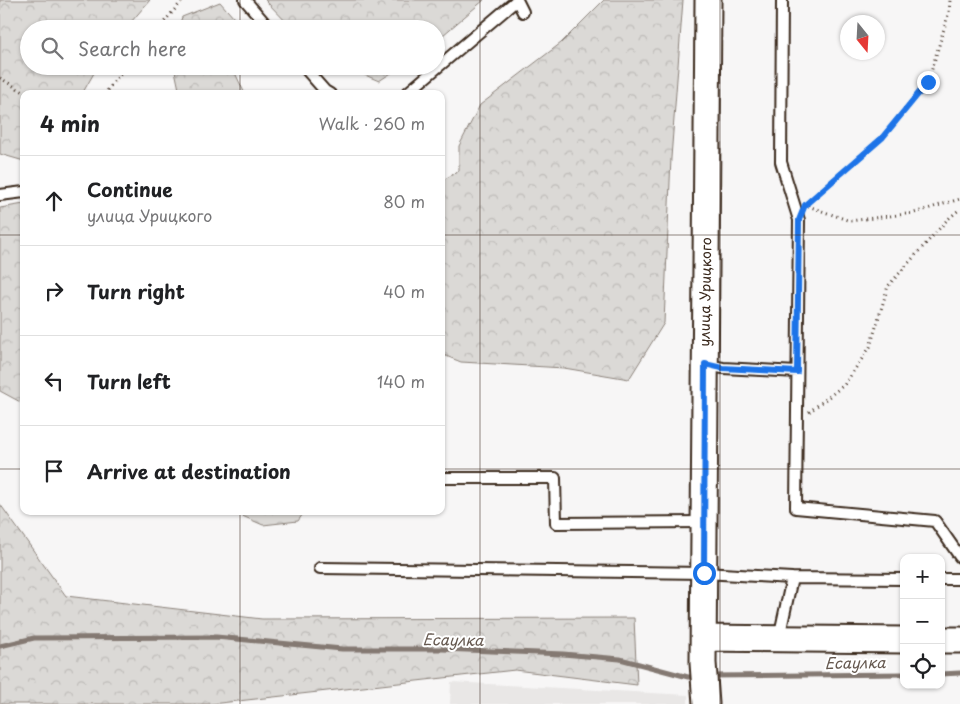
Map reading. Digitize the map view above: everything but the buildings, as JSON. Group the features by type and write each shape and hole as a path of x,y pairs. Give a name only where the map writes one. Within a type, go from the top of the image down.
{"street":[{"name":"улица Урицкого","path":"705,697 703,663 708,0"},
{"path":"704,638 900,640"},
{"path":"945,640 960,640"}],"lane":[{"path":"245,0 262,20"},
{"path":"445,61 517,0 523,12"},
{"path":"782,0 781,162 799,220 796,508 935,521 960,557"},
{"path":"310,75 323,90"},
{"path":"411,90 428,75"},
{"path":"0,195 20,192"},
{"path":"705,364 722,368 797,372"},
{"path":"445,478 556,478 556,522 704,522"},
{"path":"320,568 704,573 792,578 900,579"},
{"path":"779,640 792,578"},
{"path":"945,579 960,579"}],"path":[{"path":"166,20 183,0"},
{"path":"950,0 949,12 928,82 882,138 805,205 850,221 914,213 960,199"},
{"path":"107,90 120,75"},
{"path":"0,78 20,90"},
{"path":"797,420 844,385 870,347 888,286 947,220 960,209"}],"shaded area":[{"path":"451,682 688,695 688,704 450,704"}],"green space":[{"path":"0,0 150,0 133,20 20,20 20,75 93,75 84,90 20,90 20,160 0,154"},
{"path":"265,0 484,0 445,33 445,20 284,20"},
{"path":"604,0 683,0 671,158 664,323 629,379 564,368 461,362 445,356 445,179 459,171 459,146 480,105 561,43"},
{"path":"220,2 236,20 181,20 182,17"},
{"path":"176,75 236,75 243,90 179,90"},
{"path":"365,75 388,75 379,81"},
{"path":"20,205 20,402 0,391 0,208"},
{"path":"0,504 66,596 262,619 634,618 637,685 515,670 211,704 0,704"},
{"path":"240,515 302,515 298,521 263,525"}],"waterway":[{"name":"Есаулка","path":"0,646 34,638 216,637 342,649 442,649 563,654 620,659 688,677 698,677"},
{"name":"Есаулка","path":"945,674 960,673"},
{"name":"Есаулка","path":"711,676 900,674"}],"route":[{"path":"704,573 705,364 722,368 797,372 799,220 805,205 882,138 928,82"}]}
